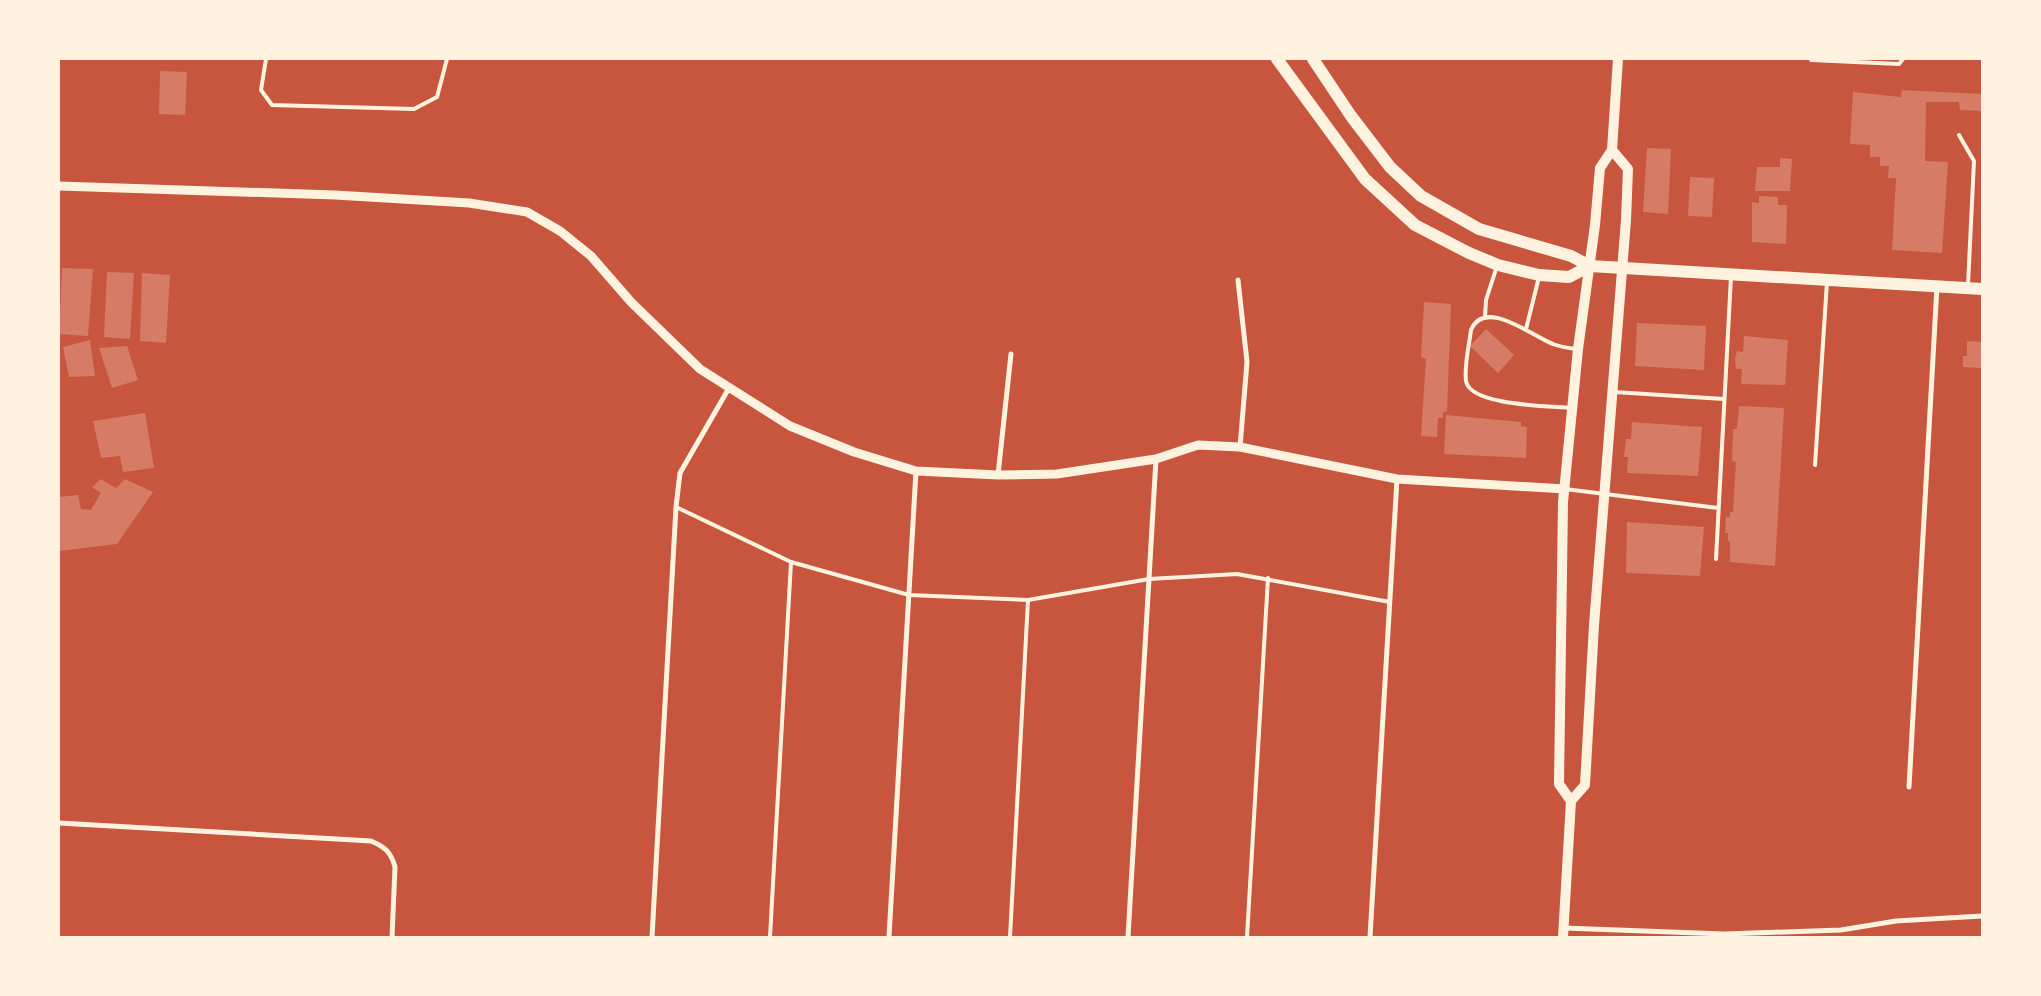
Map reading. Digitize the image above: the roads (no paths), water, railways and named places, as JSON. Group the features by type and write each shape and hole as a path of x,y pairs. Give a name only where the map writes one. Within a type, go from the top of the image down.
{"main road":[{"path":"1277,59 1365,179 1415,225 1469,253 1498,265 1539,275 1569,277 1590,266"},
{"path":"1313,59 1351,116 1390,167 1421,196 1479,229 1571,256 1590,266 1982,289"},
{"path":"1563,933 1571,801 1559,784 1565,489 1578,350 1590,266 1600,168 1612,150 1618,59"},
{"path":"1571,801 1585,786 1603,494 1622,268 1628,169 1612,150"}],"street":[{"path":"59,186 336,195 470,203 527,212 560,231 591,256 631,302 700,368 729,388 790,426 854,452 916,471 998,475 1057,474 1156,459 1198,445 1240,447 1397,479 1565,489"},
{"path":"1238,280 1247,362 1240,447"},
{"path":"1909,787 1937,286"},
{"path":"998,475 1011,354"},
{"path":"652,937 676,507 680,473 729,388"},
{"path":"1128,937 1156,459"},
{"path":"889,937 916,471"},
{"path":"1370,937 1397,479"},
{"path":"59,823 371,841 384,846 392,855 395,867 392,937"},
{"path":"1563,933 1724,934 1841,930 1896,922 1982,916"}],"lane":[{"path":"266,59 261,90 272,105 414,109 437,98 447,59"},
{"path":"1811,60 1899,64 1903,59"},
{"path":"1959,135 1974,161 1968,288"},
{"path":"1485,317 1486,300 1498,265"},
{"path":"1716,559 1731,274"},
{"path":"1526,328 1539,275"},
{"path":"1815,465 1827,280"},
{"path":"1572,408 1492,400 1472,392 1466,382 1470,330 1474,323 1485,317 1526,328 1553,344 1578,350"},
{"path":"1612,392 1724,399"},
{"path":"1565,489 1718,508"},
{"path":"676,507 791,562 909,595 1028,600 1149,579 1237,574 1268,578 1390,602"},
{"path":"770,937 791,562"},
{"path":"1247,937 1268,578"},
{"path":"1010,937 1028,600"}]}
